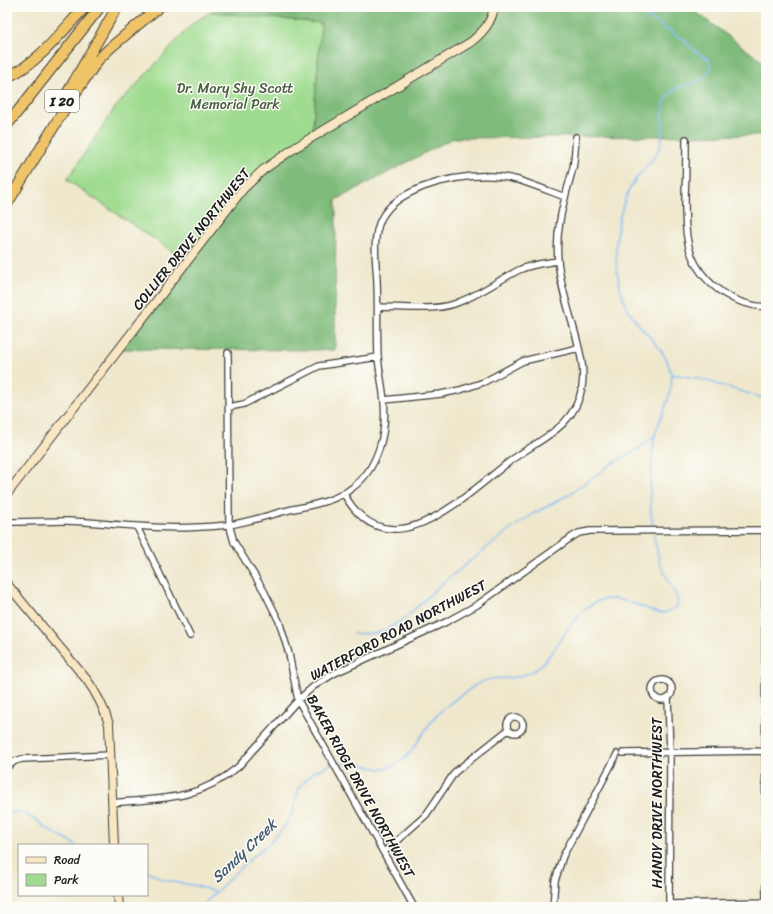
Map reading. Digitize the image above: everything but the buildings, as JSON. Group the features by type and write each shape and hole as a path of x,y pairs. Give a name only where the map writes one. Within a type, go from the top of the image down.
{"highway":[{"path":"7,76 23,68 33,60 85,7"},
{"name":"I 20","path":"7,125 100,7"},
{"name":"I 20","path":"7,195 117,7"},
{"path":"7,204 67,105 98,60 159,7"}],"main road":[{"name":"COLLIER DRIVE NORTHWEST","path":"7,494 243,190 269,166 296,147 471,42 481,34 486,27 494,7"},
{"path":"7,584 95,692 103,707 109,724 114,844"},
{"path":"118,896 119,907"}],"street":[{"path":"344,494 351,506 361,517 373,524 387,529 414,527 445,510 467,495 510,460 554,432 567,420 577,404 582,387 583,368 562,284 558,261 558,228 573,166 576,138"},
{"path":"686,139 685,229 688,246 694,261 709,281 727,296 750,305 766,307"},
{"path":"7,522 66,521 176,528 230,524 325,502 344,494 363,479 376,458 384,426 384,400 379,374 378,357 378,306 375,247 381,219 387,210 400,198 410,192 439,182 462,177 496,176 518,180 565,197"},
{"path":"378,306 427,308 453,305 480,293 520,270 538,264 558,261"},
{"path":"384,400 441,394 460,390 484,382 522,361 579,348"},
{"name":"BAKER RIDGE DRIVE NORTHWEST","path":"228,353 230,524 234,542 264,591 279,621 289,654 298,700 414,907"},
{"path":"229,407 244,404 319,366 378,357"},
{"path":"137,526 190,636"},
{"path":"766,530 766,907"},
{"name":"WATERFORD ROAD NORTHWEST","path":"112,802 174,798 194,792 214,783 238,767 298,700 314,686 335,673 446,622 477,605 579,533 590,531 766,530"},
{"name":"HANDY DRIVE NORTHWEST","path":"668,698 670,752 669,905"},
{"path":"384,852 426,815 455,772 508,730"},
{"path":"553,907 554,885 558,868 563,856 596,792 620,754 766,751"},
{"path":"7,767 15,761 22,759 111,755"},
{"path":"669,905 766,902"},
{"path":"272,907 292,907"}],"green space":[{"path":"217,7 689,7 766,64 766,135 453,138 336,200 335,350 118,349 241,189 312,138 321,23 210,12"},
{"name":"Dr. Mary Shy Scott Memorial Park","path":"210,12 321,23 312,138 185,260 67,180 114,109 193,23"}],"waterway":[{"name":"Sandy Creek","path":"631,7 684,40 696,52 709,59 710,66 712,68 699,81 673,91 666,100 663,113 662,140 660,147 652,160 635,180 622,208 618,224 616,257 621,289 625,303 630,313 663,354 668,363 671,374 669,398 657,428 653,444 650,494 653,529"},
{"path":"671,374 697,378 766,399"},
{"path":"353,634 377,633 385,631 405,618 445,581 507,532 533,514 568,495 613,463 640,448 654,436"},
{"name":"Sandy Creek","path":"336,764 360,764 377,769 385,769 400,762 409,754 430,723 455,699 481,682 490,679 520,676 539,667 585,609 600,600 620,600 661,613 677,607 678,600 660,564 653,532"},
{"name":"Sandy Creek","path":"201,907 286,825 293,811 299,788 313,772 332,764"},
{"name":"Sandy Creek","path":"7,812 18,812 25,814 39,822 45,828 74,844"},
{"name":"Sandy Creek","path":"148,872 164,880 197,886 216,892"}]}
